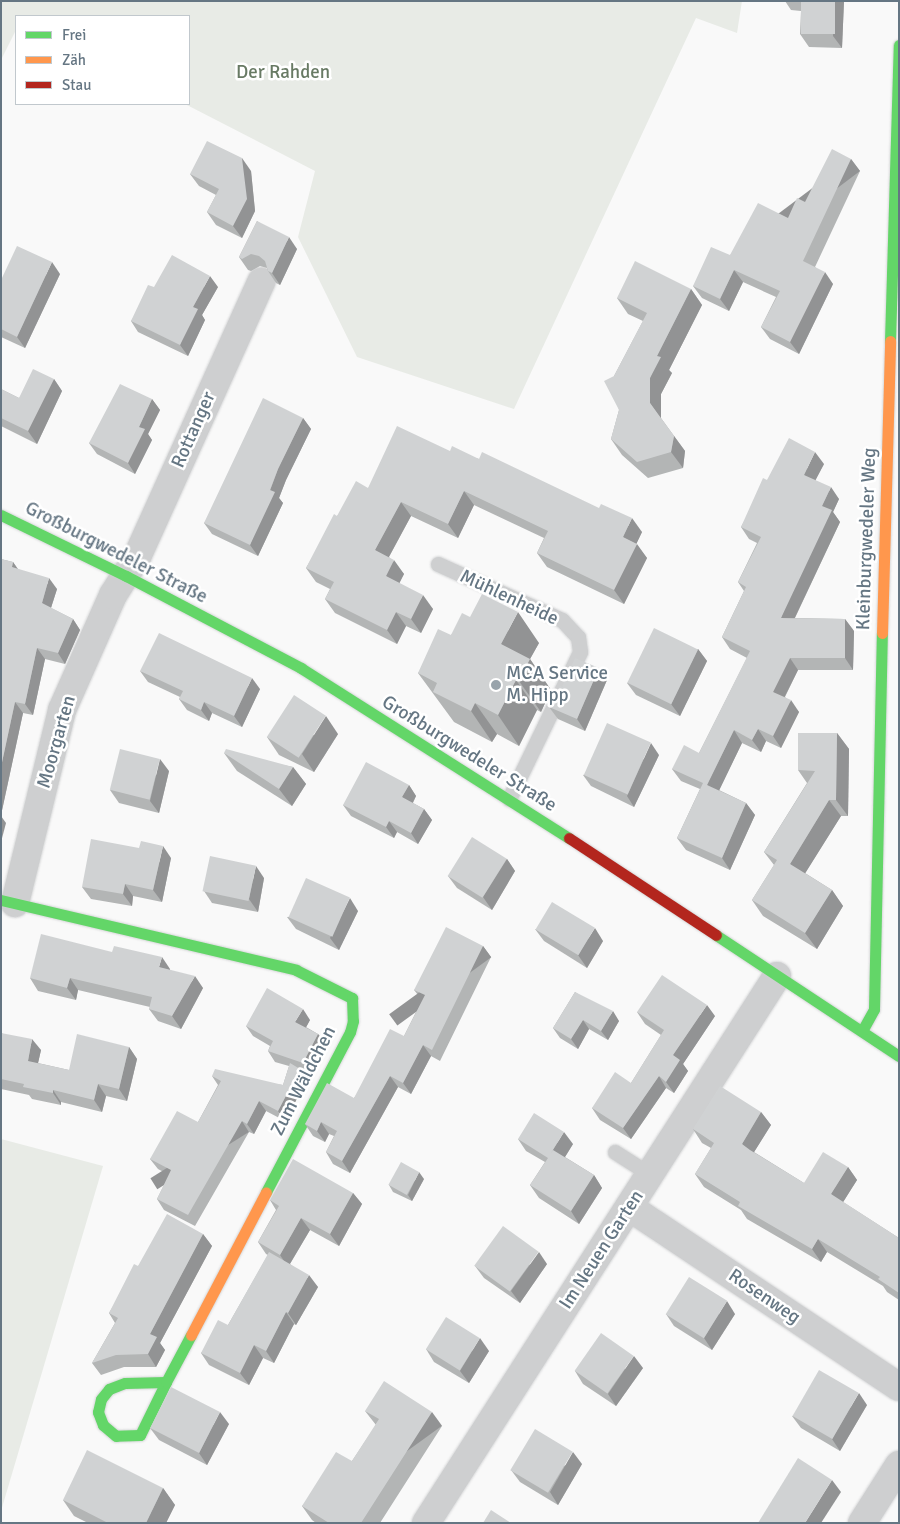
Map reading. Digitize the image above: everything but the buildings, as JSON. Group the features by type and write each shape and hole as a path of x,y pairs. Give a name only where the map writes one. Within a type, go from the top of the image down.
{"street":[{"name":"Kleinburgwedeler Weg","path":"862,1031 874,1009 880,695 899,46"},
{"name":"Rottanger","path":"126,576 137,558 261,282"},
{"name":"Großburgwedeler Straße","path":"1,515 126,576 302,668 509,799 899,1056"},
{"name":"Moorgarten","path":"8,902 62,710 114,595 126,576"},
{"name":"Zum Wäldchen","path":"8,902 296,970 352,998 353,1021 350,1032 140,1435 116,1436 103,1425 98,1412 101,1399 109,1389 124,1383 166,1382"},
{"name":"Im Neuen Garten","path":"426,1523 778,976"},
{"name":"Rosenweg","path":"629,1207 899,1387"},
{"path":"862,1523 899,1465"}],"lane":[{"name":"Mühlenheide","path":"438,564 562,620 578,637 580,652 509,799"},
{"path":"615,1152 651,1175"}],"green space":[{"name":"Der Rahden","path":"1,1 742,1 737,33 696,18 514,409 357,357 298,237 315,171 187,105 190,105 190,15 15,15 15,32 1,60"},
{"path":"1,1139 103,1166 1,1511"}],"traffic: fast":[{"path":"890,341 899,45"},
{"path":"1,515 126,576 301,668 569,838"},
{"path":"862,1031 874,1009 882,633"},
{"path":"1,900 296,970 352,998 353,1021 350,1032 266,1192"},
{"path":"716,935 899,1056"},
{"path":"166,1382 140,1435 116,1436 103,1425 98,1412 101,1399 109,1389 125,1383 166,1382 191,1335"}],"traffic: slow":[{"path":"882,633 890,341"},
{"path":"191,1335 266,1192"}],"traffic: jam":[{"path":"569,838 716,935"}],"place":[{"name":"MCA Service M. Hipp","path":"496,685"}]}
